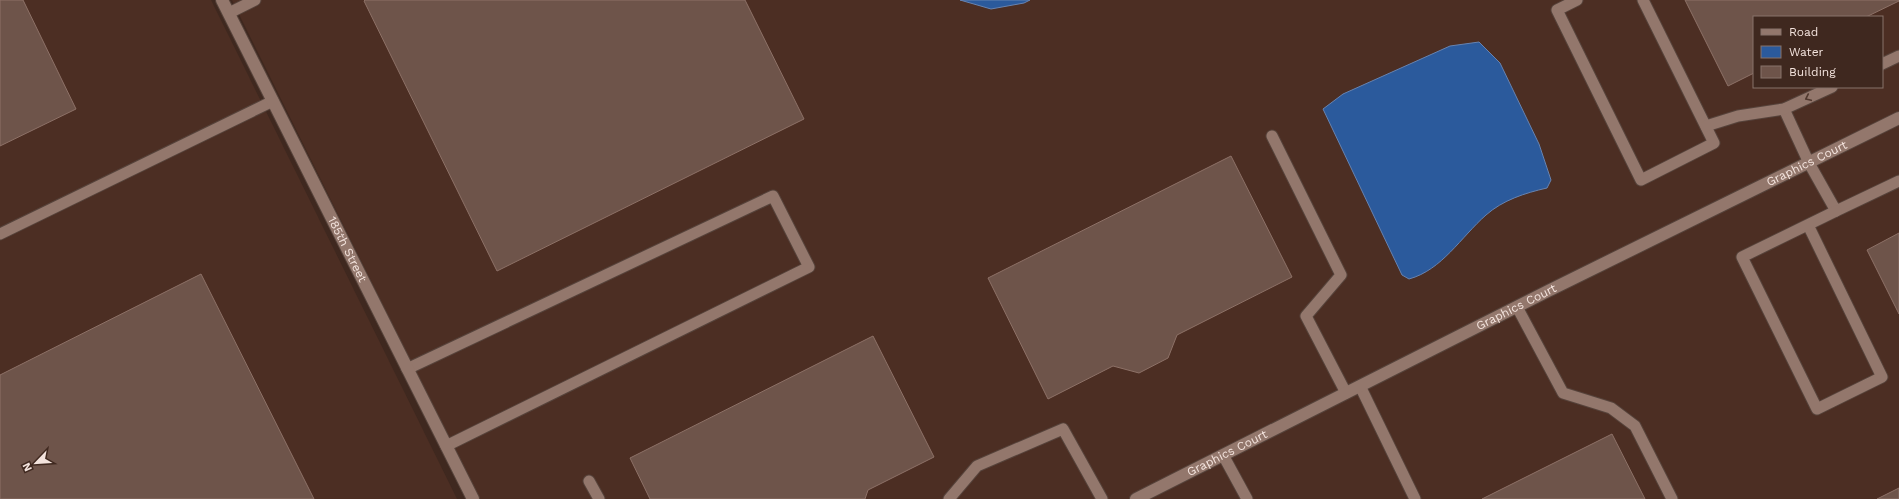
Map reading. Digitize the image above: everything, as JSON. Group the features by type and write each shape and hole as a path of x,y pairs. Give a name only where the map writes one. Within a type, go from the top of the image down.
{"street":[{"name":"185th Street","path":"222,0 472,499"},
{"name":"Graphics Court","path":"1136,499 1517,307 1899,118"}],"lane":[{"path":"229,13 255,0"},
{"path":"1577,0 1556,10 1641,180 1714,143 1642,0"},
{"path":"1883,64 1899,56"},
{"path":"1706,126 1738,116 1784,109 1830,88"},
{"path":"0,234 273,102"},
{"path":"1784,109 1809,163 1836,211"},
{"path":"1272,136 1341,275 1306,316 1346,394"},
{"path":"1808,225 1882,377 1817,409 1742,257 1836,211 1899,181"},
{"path":"407,369 773,196 810,267 446,446"},
{"path":"1517,307 1563,394 1611,408 1635,426 1672,499"},
{"path":"1360,386 1414,499"},
{"path":"949,499 977,466 1063,429 1102,499"},
{"path":"1223,455 1247,499"},
{"path":"589,481 599,499"}],"shaded area":[{"path":"0,0 211,0 457,499 0,499"},
{"path":"232,0 1899,0 1899,499 479,499"}],"water":[{"path":"960,0 1030,0 1024,3 991,9"},
{"path":"1479,42 1500,63 1539,144 1551,180 1547,188 1531,192 1500,205 1486,215 1441,261 1421,275 1409,279 1402,275 1323,109 1343,94 1450,46"}],"building":[{"path":"0,0 23,0 76,109 0,146"},
{"path":"745,0 804,119 497,271 364,1"},
{"path":"1685,0 1899,0 1868,16 1753,16 1753,74 1728,86"},
{"path":"1231,156 1292,277 1177,335 1168,358 1139,373 1113,366 1048,399 988,278"},
{"path":"1899,233 1899,314 1867,250"},
{"path":"201,274 314,499 0,499 0,375"},
{"path":"873,336 934,457 868,490 865,499 650,499 630,458"},
{"path":"1612,434 1645,499 1482,499"},
{"path":"1899,488 1899,499 1877,499"}]}
